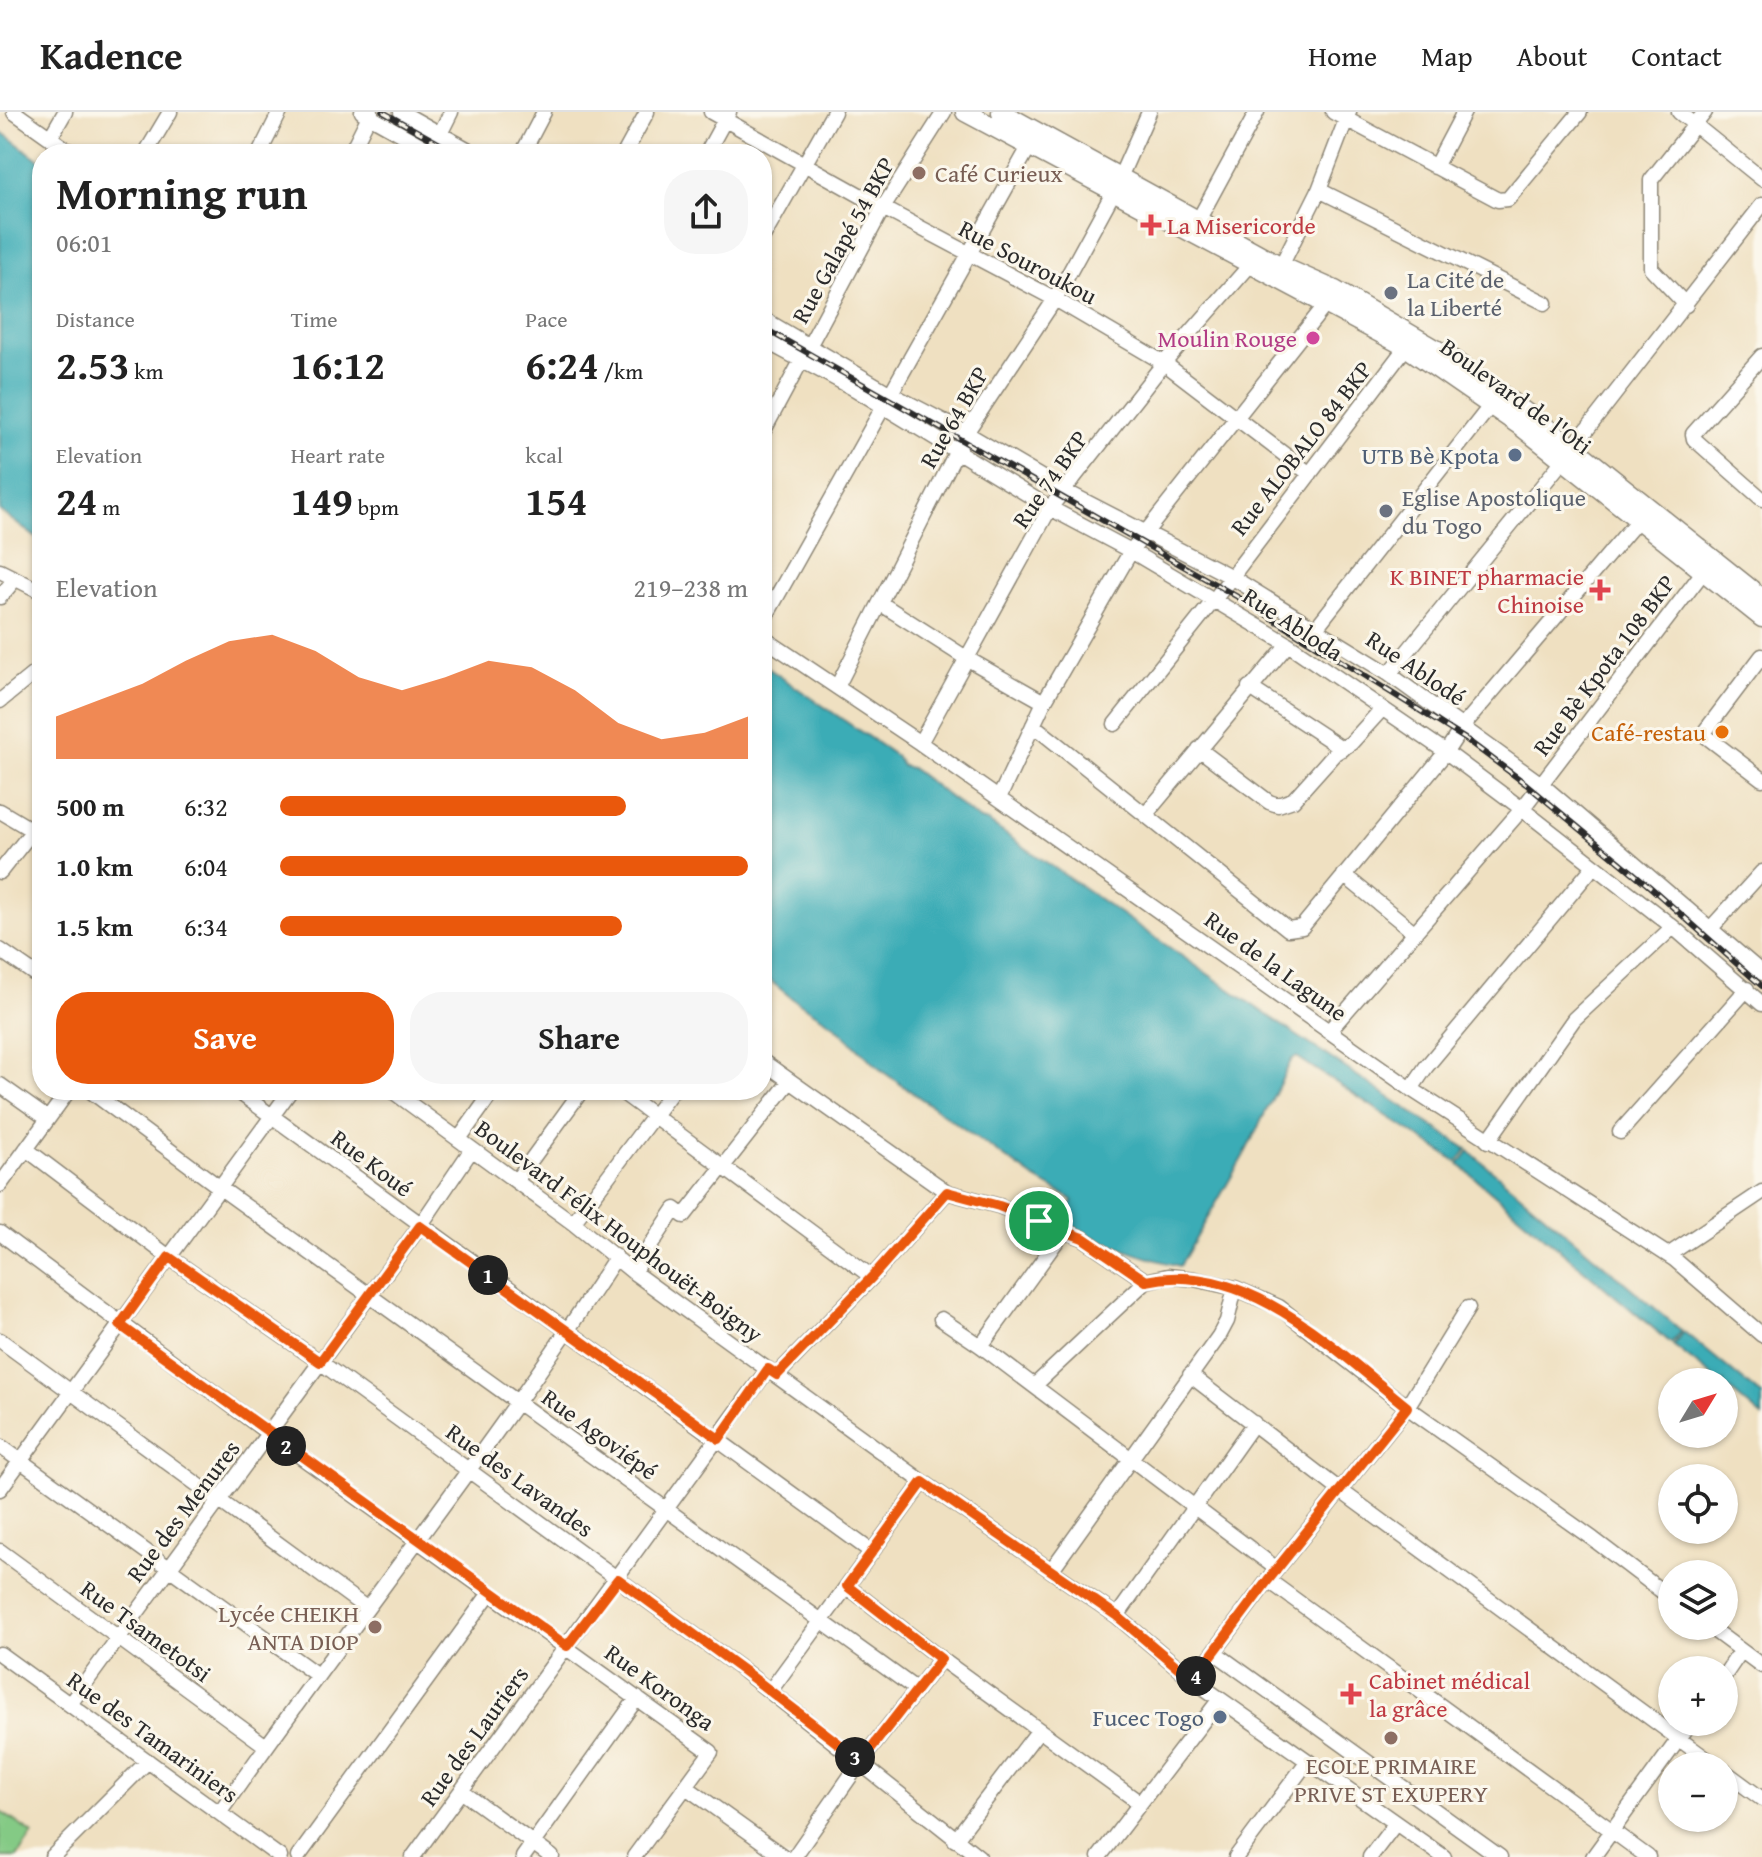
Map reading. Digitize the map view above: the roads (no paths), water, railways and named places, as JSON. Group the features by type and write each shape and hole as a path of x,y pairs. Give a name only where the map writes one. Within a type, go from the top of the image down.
{"main road":[{"name":"Boulevard de l'Oti","path":"965,112 1029,147 1117,184"},
{"name":"Boulevard de l'Oti","path":"1001,112 1117,184 1278,271 1327,303 1406,347 1449,365 1491,405 1569,453"},
{"name":"Boulevard de l'Oti","path":"1195,226 1251,264 1335,290 1449,365 1569,453 1643,514 1762,598"},
{"name":"Boulevard de l'Oti","path":"1643,514 1703,572 1762,618"}],"street":[{"path":"14,112 59,144"},
{"path":"50,138 65,112"},
{"path":"151,144 170,112"},
{"path":"264,144 280,112"},
{"path":"401,112 458,144"},
{"path":"436,144 451,112"},
{"path":"527,144 544,112"},
{"path":"629,144 647,112"},
{"path":"772,221 834,112"},
{"name":"Rue Galapé 54 BKP","path":"772,416 883,208 944,112"},
{"name":"Rue 64 BKP","path":"837,687 966,433 1055,299 1117,184 1149,112"},
{"path":"1195,226 1257,112"},
{"path":"1435,167 1464,112"},
{"path":"1278,271 1319,190 1343,114 1498,200 1508,199 1580,112"},
{"path":"1679,112 1762,179"},
{"path":"1686,305 1652,271 1650,265 1651,180 1705,112"},
{"path":"354,144 368,113 418,144"},
{"path":"710,144 721,114"},
{"name":"Rue Souroukou","path":"721,114 883,208 1055,299 1164,363 1310,474"},
{"path":"772,605 1029,147"},
{"path":"1319,190 1545,303"},
{"path":"1389,674 1569,453 1762,205"},
{"name":"Rue 74 BKP","path":"920,743 1050,508 1164,363 1251,264"},
{"path":"999,798 1044,702 1131,551 1327,303"},
{"path":"772,324 809,345 886,399"},
{"name":"Rue Abloda","path":"772,344 886,399 957,451 1050,508 1131,551 1288,644 1446,752 1522,809 1673,927 1762,1004"},
{"name":"Rue ALOBALO 84 BKP","path":"1115,724 1214,600 1406,347"},
{"path":"1762,356 1693,434 1694,439 1762,499"},
{"name":"Rue Ablodé","path":"886,399 966,433 1063,490 1230,576 1389,674 1541,784 1762,973"},
{"path":"1315,629 1491,405"},
{"path":"1033,725 1288,929 1302,927 1446,752 1463,726 1643,514"},
{"path":"0,571 32,587"},
{"name":"Rue Bè Kpota 108 BKP","path":"1329,1031 1522,809 1703,572"},
{"path":"0,597 15,579"},
{"path":"880,603 966,658 1044,702"},
{"name":"Rue de la Lagune","path":"772,644 999,798 1411,1089 1668,1255 1762,1335"},
{"path":"1146,814 1288,644"},
{"path":"1762,656 1703,734 1762,779"},
{"path":"0,701 32,675"},
{"path":"1249,687 1343,749"},
{"path":"1199,749 1269,802 1278,805 1293,800 1335,753 1343,749 1382,709"},
{"path":"0,811 32,825"},
{"path":"0,872 32,836"},
{"path":"1411,1089 1594,866"},
{"path":"1711,928 1762,872"},
{"path":"1344,875 1415,933"},
{"path":"1488,1141 1574,1019 1673,927"},
{"path":"0,950 32,972"},
{"path":"1620,1132 1747,989"},
{"path":"772,1068 947,1192 999,1206 1094,1244 1146,1281"},
{"path":"633,1272 675,1209 684,1216 790,1081"},
{"path":"0,1085 48,1119"},
{"path":"0,1185 62,1100"},
{"name":"Rue Agoviépé","path":"102,1100 917,1690"},
{"name":"Rue Koué","path":"250,1100 872,1552"},
{"path":"0,1489 284,1100"},
{"name":"Boulevard Félix Houphouët-Boigny","path":"406,1100 573,1223 633,1272 923,1482 1052,1569 1117,1616 1193,1680 1444,1857"},
{"path":"459,1139 487,1100"},
{"path":"516,1181 575,1100"},
{"path":"632,1100 872,1277"},
{"path":"573,1223 666,1100"},
{"name":"Rue des Lavandes","path":"26,1149 169,1257 471,1471 770,1691 979,1857"},
{"name":"Rue des Menures","path":"70,1704 420,1226 472,1149"},
{"name":"Rue des Lauriers","path":"413,1857 719,1439 773,1372 872,1277 947,1192"},
{"path":"1668,1255 1762,1192"},
{"path":"981,1346 1064,1231"},
{"name":"Rue Koronga","path":"0,1233 120,1325 711,1752 686,1787"},
{"path":"220,1812 366,1608 471,1471 616,1257"},
{"path":"1034,1386 1146,1281 1168,1276 1235,1288 1279,1307 1407,1407 1658,1588"},
{"path":"1052,1569 1224,1327 1235,1288"},
{"path":"1193,1680 1273,1574 1407,1407 1468,1308"},
{"path":"941,1319 1194,1506 1273,1574 1648,1857"},
{"path":"0,1340 366,1608"},
{"path":"1190,1375 1341,1491 1697,1752"},
{"path":"1117,1616 1254,1423"},
{"path":"0,1446 317,1675"},
{"path":"770,1691 923,1482"},
{"name":"Rue Tsametotsi","path":"0,1551 266,1746"},
{"path":"847,1586 941,1659 1140,1803"},
{"path":"298,1857 490,1593"},
{"path":"1726,1640 1762,1666"},
{"path":"1738,1656 1741,1651"},
{"path":"1214,1652 1500,1857"},
{"name":"Rue des Tamariniers","path":"0,1654 280,1857"},
{"path":"794,1857 861,1761 941,1659"},
{"path":"523,1857 637,1698"},
{"path":"1099,1857 1220,1699"},
{"path":"955,1840 1039,1730"},
{"path":"1593,1857 1681,1736"},
{"path":"52,1857 148,1761"},
{"path":"1236,1857 1307,1762"},
{"path":"1738,1781 1762,1799"},
{"path":"634,1857 686,1787 784,1857"},
{"path":"461,1791 552,1857"},
{"path":"1370,1857 1395,1824"}],"water":[{"path":"0,131 32,155 32,535 0,511"},
{"path":"772,671 896,756 902,766 911,768 980,820 988,822 1467,1149 1457,1162 1297,1057 1292,1059 1245,1153 1180,1266 1122,1249 1066,1223 1073,1200 1034,1178 882,1071 833,1024 772,982"},
{"path":"1469,1151 1682,1331 1671,1343 1463,1168 1459,1164"},
{"path":"1684,1332 1728,1368 1702,1368 1673,1345"},
{"path":"1738,1376 1762,1396 1762,1417 1738,1397"}],"railway":[{"path":"383,112 440,144"},
{"path":"772,333 1243,600 1467,740 1526,784 1649,886 1762,986"}],"place":[{"name":"Café Curieux","path":"919,173"},
{"name":"La Misericorde","path":"1151,225"},
{"name":"La Cité de la Liberté","path":"1391,293"},
{"name":"Moulin Rouge","path":"1313,338"},
{"name":"UTB Bè Kpota","path":"1515,455"},
{"name":"Eglise Apostolique du Togo","path":"1386,511"},
{"name":"K BINET pharmacie Chinoise","path":"1600,590"},
{"name":"Café-restau","path":"1722,732"},
{"name":"Lycée CHEIKH ANTA DIOP","path":"375,1627"},
{"name":"Cabinet médical la grâce","path":"1351,1694"},
{"name":"Fucec Togo","path":"1220,1717"},
{"name":"ECOLE PRIMAIRE PRIVE ST EXUPERY","path":"1391,1738"}]}
